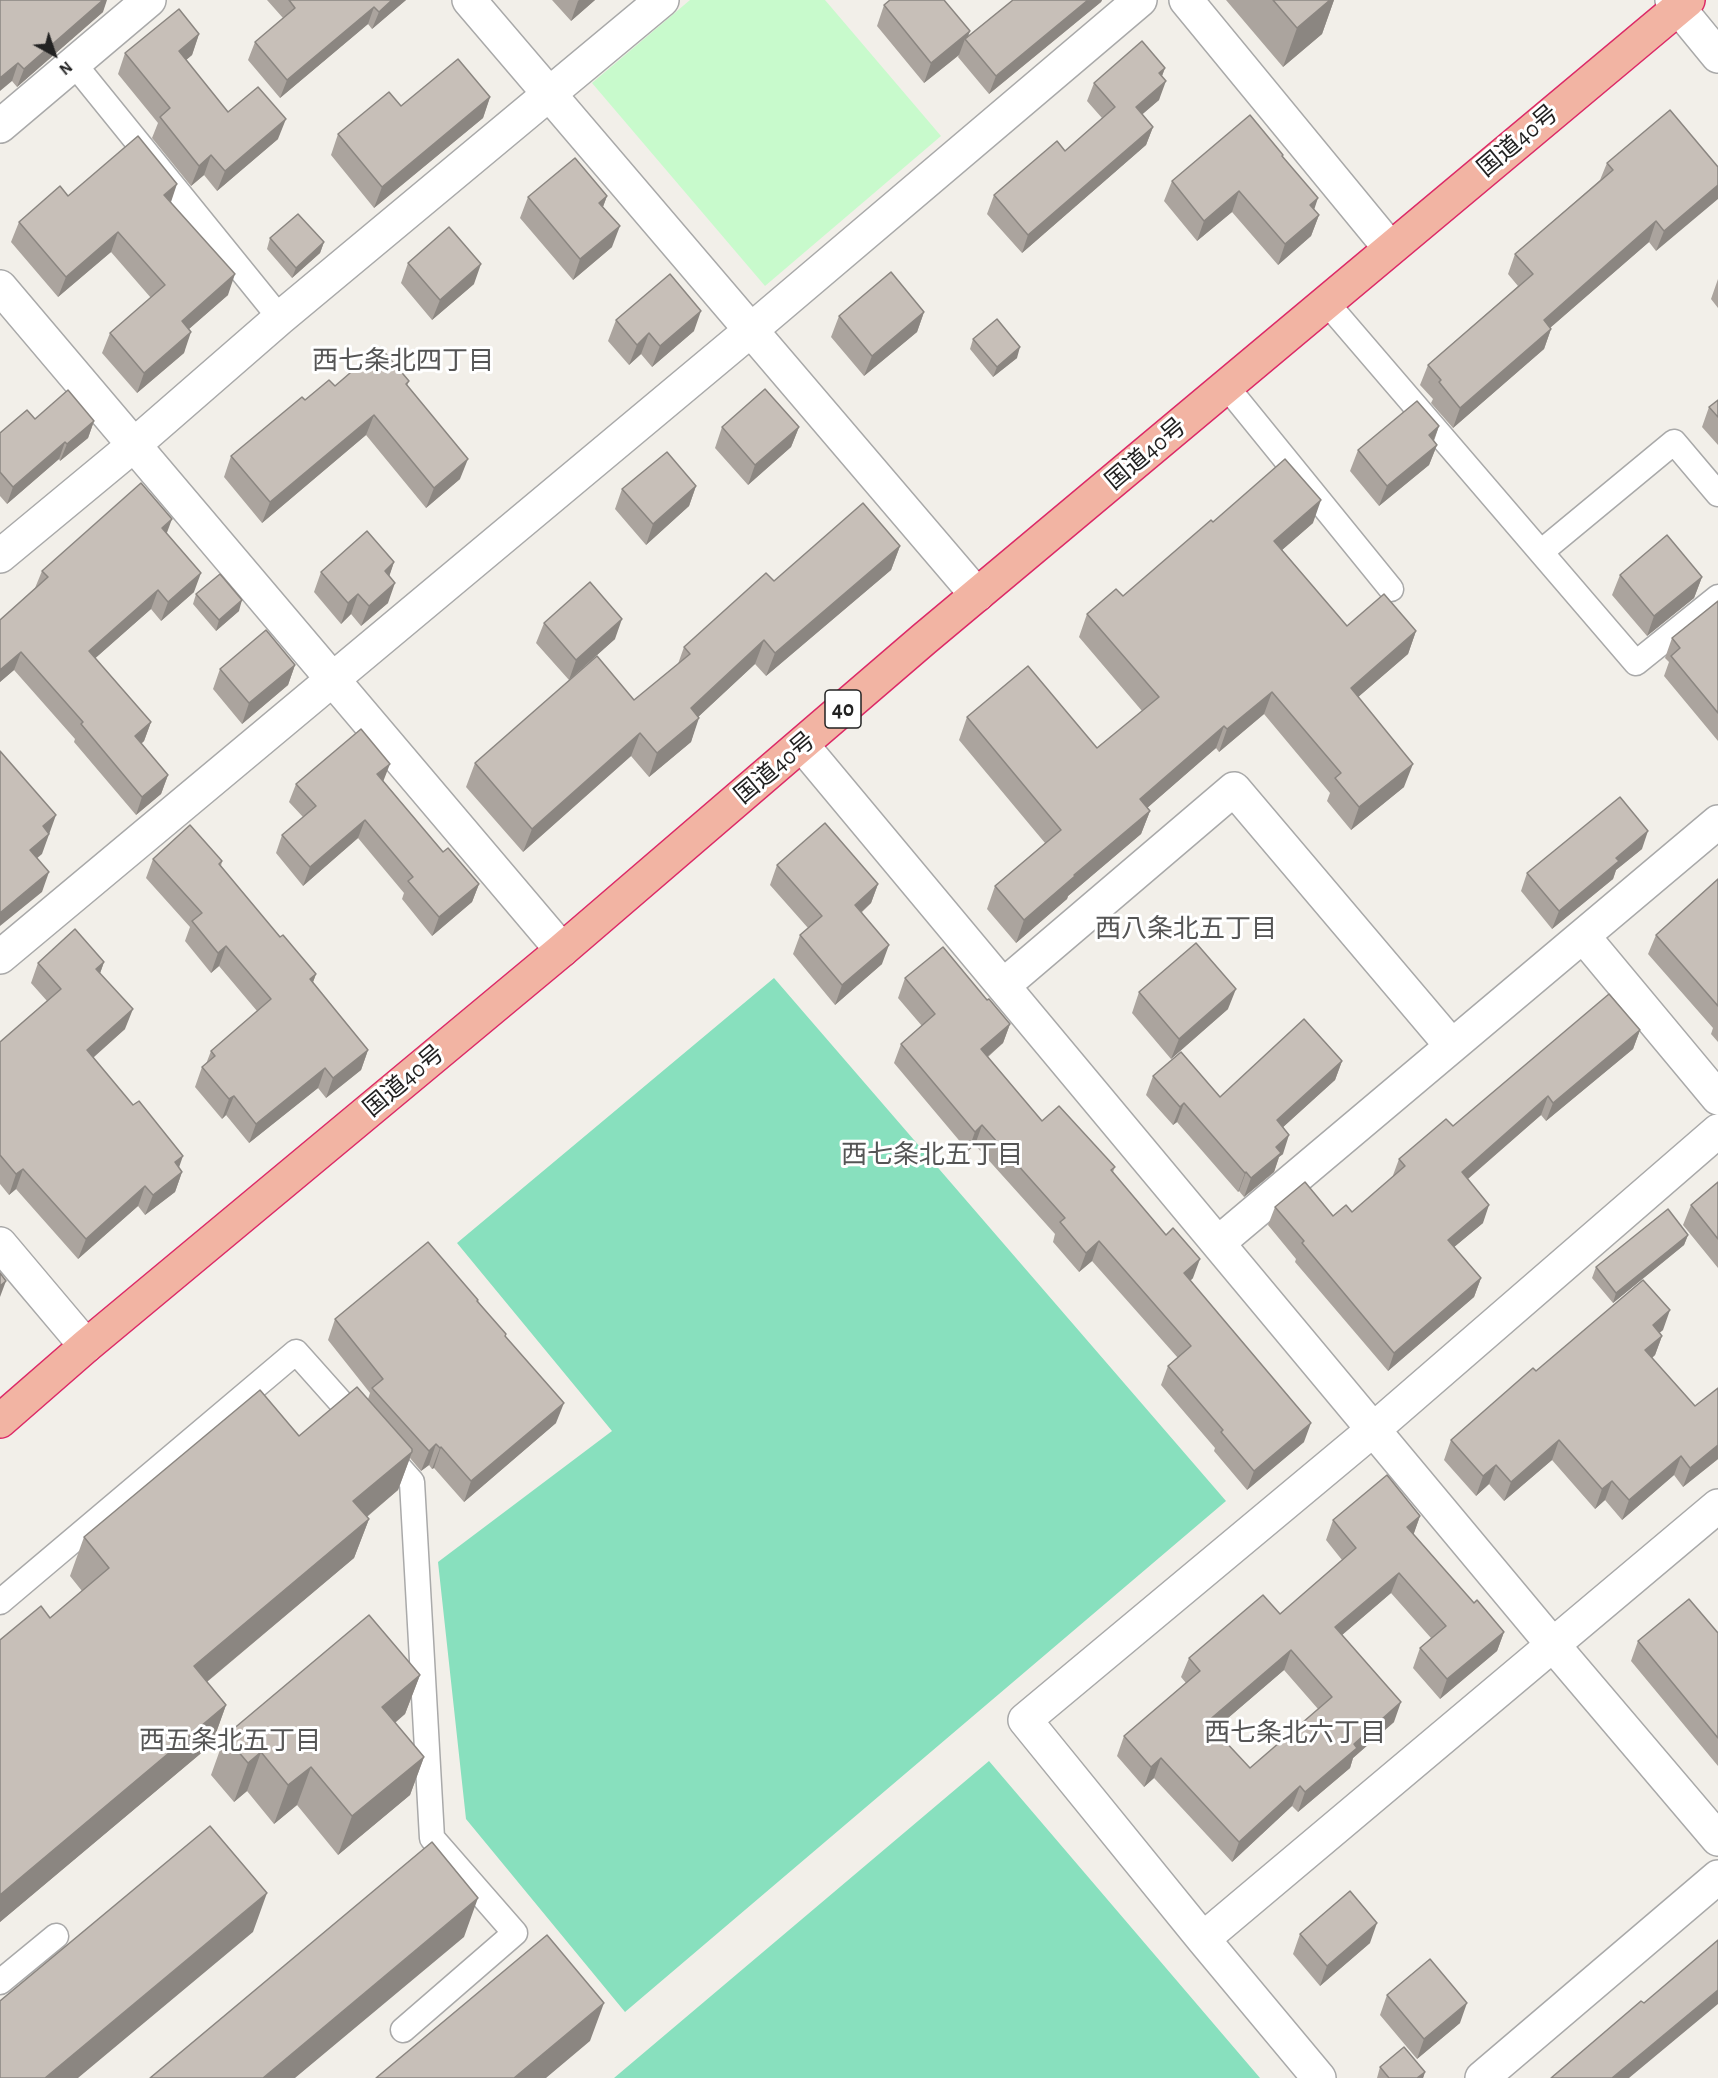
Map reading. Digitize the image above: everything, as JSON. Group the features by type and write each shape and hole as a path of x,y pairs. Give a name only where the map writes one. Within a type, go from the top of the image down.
{"highway":[{"name":"国道40号","path":"0,1420 562,950 976,595 1680,3"}],"street":[{"path":"0,126 75,65 149,0"},
{"path":"469,0 976,595"},
{"path":"0,556 134,445 280,318 662,0"},
{"path":"0,957 751,330 1140,0"},
{"path":"1186,0 1390,248"},
{"path":"1680,3 1718,56"},
{"path":"0,287 562,950"},
{"path":"802,745 1553,1645 1718,1839"},
{"path":"1004,985 1234,789 1451,1045"},
{"path":"1218,1243 1718,822"},
{"path":"1583,936 1718,1098"},
{"path":"1319,2078 1025,1720 1374,1429 1718,1131"},
{"path":"0,1244 86,1346"},
{"path":"1203,1939 1718,1506"},
{"path":"1482,2078 1718,1877"}],"lane":[{"path":"75,65 280,318"},
{"path":"1326,302 1636,663 1718,597"},
{"path":"1226,386 1391,589"},
{"path":"1541,552 1674,442 1718,494"},
{"path":"0,1602 296,1352 412,1482 432,1838 515,1933 403,2030"},
{"path":"0,1982 56,1936"}],"green space":[{"path":"690,0 825,0 941,136 765,286 592,83"},
{"path":"774,978 1226,1501 625,2012 466,1819 438,1562 612,1431 457,1243"},
{"path":"989,1761 1260,2078 614,2078"}],"building":[{"path":"0,0 103,0 24,69 18,63 0,78"},
{"path":"289,0 392,0 379,12 374,7 287,80 255,42 295,8"},
{"path":"890,0 944,0 970,31 931,63 884,5"},
{"path":"1013,0 1088,0 996,76 965,39"},
{"path":"1273,0 1330,0 1297,28"},
{"path":"179,9 199,34 179,51 228,112 258,87 286,119 225,171 211,155 199,166 160,117 170,108 125,53"},
{"path":"1142,41 1165,68 1159,73 1166,81 1136,107 1153,127 1028,235 994,195 1057,141 1065,151 1115,107 1094,83"},
{"path":"458,59 490,97 382,187 338,134 389,92 401,106"},
{"path":"1670,110 1718,167 1718,185 1664,231 1656,221 1544,320 1551,329 1460,408 1428,365 1533,274 1515,254 1613,170 1607,163"},
{"path":"1250,115 1318,198 1310,205 1319,215 1285,244 1239,191 1204,221 1172,181"},
{"path":"138,136 177,184 164,195 235,274 182,321 191,332 144,373 110,333 165,285 118,232 66,277 19,222 60,186 68,196"},
{"path":"575,158 607,196 599,203 620,226 580,259 528,197"},
{"path":"298,214 324,242 296,268 270,238"},
{"path":"449,227 481,264 440,300 408,263"},
{"path":"891,272 924,312 872,356 839,316"},
{"path":"670,274 701,311 660,346 649,333 637,345 616,320"},
{"path":"997,319 1020,347 997,367 973,339"},
{"path":"380,347 409,381 406,384 468,459 434,488 374,415 270,502 231,456 302,397 305,400 329,380 335,386"},
{"path":"765,389 799,427 755,465 722,427"},
{"path":"68,390 94,421 67,444 65,442 13,487 0,472 0,433 27,410 35,419"},
{"path":"1718,400 1718,417 1709,407"},
{"path":"1417,401 1439,426 1429,435 1437,445 1387,486 1358,450"},
{"path":"667,452 696,486 653,524 622,489"},
{"path":"1285,459 1321,500 1274,541 1347,626 1384,594 1416,631 1351,688 1413,764 1359,807 1335,778 1341,773 1272,692 1227,729 1224,726 1140,799 1150,811 1024,920 995,886 1061,830 967,717 1028,666 1097,748 1159,697 1087,614 1116,589 1123,596"},
{"path":"141,483 172,519 162,528 201,573 168,602 158,590 89,651 151,722 135,736 168,775 142,797 81,724 83,722 21,652 0,670 0,620 48,577 42,571"},
{"path":"863,503 900,546 775,653 764,640 691,708 699,718 657,753 640,733 532,829 475,763 597,656 634,700 690,654 684,647 766,573 774,581"},
{"path":"367,531 394,562 385,571 395,583 369,606 358,594 348,603 321,572"},
{"path":"1667,535 1702,577 1654,616 1620,575"},
{"path":"220,574 242,600 219,620 196,594"},
{"path":"590,582 622,619 576,660 544,623"},
{"path":"1718,601 1718,713 1671,656 1680,648 1672,638"},
{"path":"266,630 295,665 249,703 220,669"},
{"path":"361,729 390,764 377,774 443,852 448,848 479,884 439,917 408,881 413,877 365,820 310,867 282,835 316,806 296,784"},
{"path":"0,751 56,815 43,826 49,834 30,850 49,872 0,913"},
{"path":"1620,797 1648,831 1616,858 1619,861 1559,911 1527,873"},
{"path":"825,823 878,884 855,905 889,945 842,985 800,935 822,916 777,865"},
{"path":"190,825 222,861 219,864 280,937 283,935 316,974 310,979 368,1050 333,1078 325,1068 256,1124 234,1096 229,1099 202,1067 215,1056 211,1051 271,999 226,946 218,953 192,921 202,913 153,859"},
{"path":"1718,879 1718,1006 1656,935"},
{"path":"75,929 104,962 96,969 133,1009 87,1050 133,1105 139,1101 183,1156 175,1162 182,1172 153,1195 145,1186 86,1239 23,1169 16,1174 0,1155 0,1042 61,989 38,963"},
{"path":"1196,943 1236,989 1179,1039 1139,992"},
{"path":"943,947 1010,1024 981,1049 1042,1121 1059,1106 1115,1167 1111,1170 1166,1235 1173,1228 1200,1259 1184,1273 1311,1423 1254,1471 1221,1432 1223,1430 1168,1366 1191,1346 1099,1241 1086,1253 1060,1222 1065,1218 982,1125 975,1132 901,1044 935,1014 905,978"},
{"path":"1609,994 1640,1030 1553,1103 1548,1096 1462,1172 1489,1205 1448,1240 1481,1278 1394,1353 1302,1243 1304,1241 1275,1207 1305,1182 1333,1216 1346,1205 1352,1212 1405,1166 1399,1159 1446,1119 1453,1126"},
{"path":"1304,1019 1342,1061 1277,1120 1289,1135 1276,1147 1281,1153 1251,1178 1184,1103 1180,1107 1153,1076 1181,1052 1220,1097"},
{"path":"1718,1182 1718,1239 1691,1205"},
{"path":"1668,1209 1688,1235 1616,1293 1596,1267"},
{"path":"428,1242 506,1334 505,1336 564,1403 471,1481 441,1447 436,1444 429,1451 372,1388 383,1379 335,1319"},
{"path":"0,1273 6,1281 0,1286"},
{"path":"1643,1280 1670,1310 1653,1325 1662,1336 1645,1350 1695,1406 1718,1388 1718,1445 1690,1468 1681,1456 1629,1500 1612,1481 1602,1489 1559,1440 1511,1482 1496,1465 1483,1476 1451,1440 1533,1368 1536,1371"},
{"path":"357,1387 412,1449 412,1452 353,1501 369,1519 194,1666 226,1705 0,1895 0,1640 41,1606 50,1618 109,1568 84,1537 260,1390 299,1436"},
{"path":"1387,1475 1420,1516 1407,1527 1474,1603 1477,1600 1504,1632 1447,1679 1420,1648 1446,1626 1399,1573 1335,1627 1401,1702 1354,1744 1357,1748 1305,1792 1300,1786 1239,1842 1161,1758 1151,1767 1124,1736 1200,1671 1189,1658 1263,1595 1280,1614 1356,1548 1333,1520","holes":["1291,1650 1332,1697 1250,1768 1207,1722"]},
{"path":"1689,1599 1718,1633 1718,1738 1638,1641"},
{"path":"369,1615 420,1675 382,1707 424,1757 352,1816 311,1767 288,1785 261,1752 248,1763 225,1736"},
{"path":"210,1826 267,1893 45,2078 0,2078 0,2001"},
{"path":"432,1842 478,1898 263,2078 150,2078"},
{"path":"1350,1891 1377,1923 1327,1966 1300,1934"},
{"path":"547,1935 604,2003 514,2078 376,2078"},
{"path":"1718,1940 1718,1990 1612,2078 1551,2078 1641,2001 1644,2003"},
{"path":"1430,1959 1467,2003 1424,2039 1387,1995"},
{"path":"1404,2047 1425,2072 1417,2078 1389,2078 1380,2067"}],"district":[{"name":"西七条北四丁目","path":"403,361"},
{"name":"西八条北五丁目","path":"1186,929"},
{"name":"西七条北五丁目","path":"932,1155"},
{"name":"西七条北六丁目","path":"1295,1733"},
{"name":"西五条北五丁目","path":"230,1741"}]}
